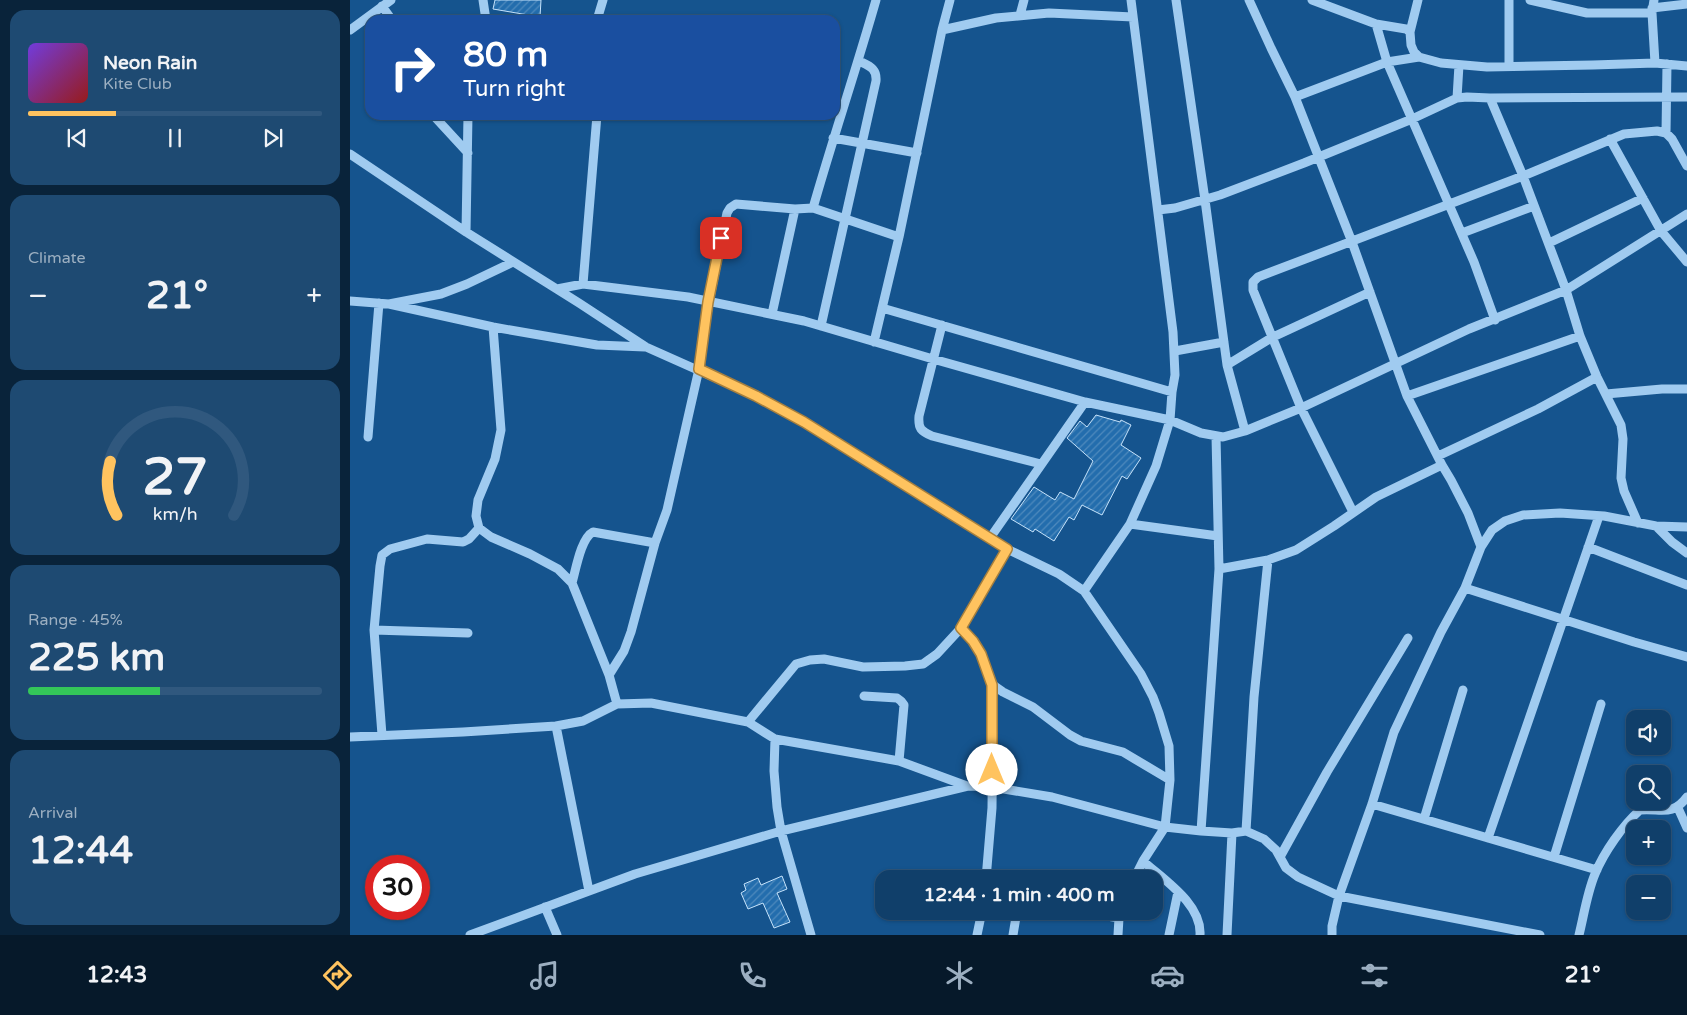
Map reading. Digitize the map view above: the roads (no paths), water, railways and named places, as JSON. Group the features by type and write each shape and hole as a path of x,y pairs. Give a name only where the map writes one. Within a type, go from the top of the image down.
{"street":[{"path":"370,15 391,0"},
{"path":"483,0 485,15"},
{"path":"598,15 603,0"},
{"path":"840,117 859,61 876,0"},
{"path":"874,342 899,237 942,30 950,0"},
{"path":"1020,15 1024,0"},
{"path":"1084,592 1130,524 1156,466 1170,420 1175,375 1175,351 1131,0"},
{"path":"1176,0 1227,365 1244,431"},
{"path":"1249,0 1295,97 1352,242 1407,396 1468,513 1481,547"},
{"path":"1312,0 1376,24 1406,29 1410,32"},
{"path":"1418,0 1410,32 1411,45 1419,57"},
{"path":"1509,0 1509,66"},
{"path":"1530,0 1587,13 1687,4"},
{"path":"382,6 388,15"},
{"path":"1653,7 1656,62"},
{"path":"942,30 996,18 1049,13 1133,17"},
{"path":"350,30 365,19"},
{"path":"1376,24 1387,62 1450,204 1495,320"},
{"path":"1295,97 1387,62 1419,57 1441,63 1487,67 1593,66 1656,62 1687,66"},
{"path":"821,326 876,74 873,68 859,61"},
{"path":"1666,133 1667,64"},
{"path":"1457,98 1459,65"},
{"path":"1158,210 1176,208 1205,200 1304,164 1318,156 1412,119 1457,98 1467,96 1490,98 1687,98"},
{"path":"1490,98 1523,176 1566,290 1580,336 1597,377 1621,425 1623,439 1621,478 1624,491 1638,523"},
{"path":"438,120 468,153"},
{"path":"466,232 468,120"},
{"path":"583,284 598,120"},
{"path":"813,208 839,120"},
{"path":"1353,512 1300,408 1252,290 1253,282 1258,277 1523,176 1624,134 1657,131 1666,133 1672,139 1687,166"},
{"path":"833,138 916,153"},
{"path":"1610,139 1661,231 1687,262"},
{"path":"350,154 466,232 646,347 756,396 804,422 1007,549 1058,574 1084,592 1141,674 1153,696 1165,730 1170,780 1165,827 1139,870"},
{"path":"1548,243 1643,198"},
{"path":"609,675 624,651 631,632 655,543 667,510 699,369 708,302 727,213 730,208 736,204 795,209 813,208 899,237"},
{"path":"1462,233 1534,206"},
{"path":"772,314 795,209"},
{"path":"557,289 583,284 688,298 772,314 821,326 1085,402 1170,420 1200,433 1222,437 1244,431 1300,408 1469,329 1566,290 1687,214"},
{"path":"389,304 441,294 513,262"},
{"path":"1227,365 1271,338 1370,292"},
{"path":"350,301 389,304 493,327 597,345 646,347"},
{"path":"368,437 378,303"},
{"path":"882,308 1172,392"},
{"path":"942,325 919,416 918,424 922,431 932,436 1041,464"},
{"path":"493,327 502,430 495,459 478,500 476,516 479,528 491,537 558,569 572,583 609,675 617,704"},
{"path":"1407,396 1580,336"},
{"path":"1175,351 1224,342"},
{"path":"1438,456 1538,409 1597,377"},
{"path":"1606,394 1687,388"},
{"path":"990,538 1085,402"},
{"path":"1202,831 1219,569 1216,436"},
{"path":"1219,569 1268,560 1296,550 1376,497 1442,465"},
{"path":"1332,935 1339,896 1372,804 1394,732 1441,632 1465,588 1481,547 1492,530 1505,521 1522,515 1560,512 1598,516 1656,526 1687,527"},
{"path":"1488,838 1598,516"},
{"path":"1130,524 1218,536"},
{"path":"1656,526 1672,542 1687,553"},
{"path":"382,735 374,630 382,556 390,549 427,539 463,542 469,539 479,528"},
{"path":"572,583 583,546 588,535 593,532 655,543"},
{"path":"1588,547 1687,585"},
{"path":"748,722 796,664 824,659 863,667 923,664 937,654 961,628 1007,549"},
{"path":"1246,831 1254,697 1268,560"},
{"path":"1465,588 1687,657"},
{"path":"961,628 973,641 981,654 992,685 992,808 987,870"},
{"path":"374,630 468,633"},
{"path":"1280,857 1327,772 1408,638"},
{"path":"992,685 1033,706 1070,735 1081,741 1123,752 1170,780"},
{"path":"1424,819 1463,690"},
{"path":"864,696 896,698 904,705 899,761"},
{"path":"350,737 556,726 583,721 617,704 651,703 748,722 775,739 899,761 968,786"},
{"path":"1554,858 1601,704"},
{"path":"556,726 589,891"},
{"path":"775,739 776,807 811,935"},
{"path":"470,935 636,874 782,831 968,786 992,787 1052,797 1165,827 1232,833 1246,831 1264,839 1276,850 1286,868 1298,877 1339,896 1540,935"},
{"path":"1579,935 1601,860 1630,818 1640,810 1678,808 1687,797"},
{"path":"1372,804 1597,870"},
{"path":"1678,808 1687,828"},
{"path":"1227,935 1232,833"},
{"path":"1143,862 1178,892 1194,909 1199,920 1200,935"},
{"path":"1169,935 1178,892"},
{"path":"545,907 557,935"},
{"path":"977,935 980,920"},
{"path":"1013,935 1016,920"},
{"path":"1118,935 1120,920"},
{"path":"1484,935 1485,925"}]}
